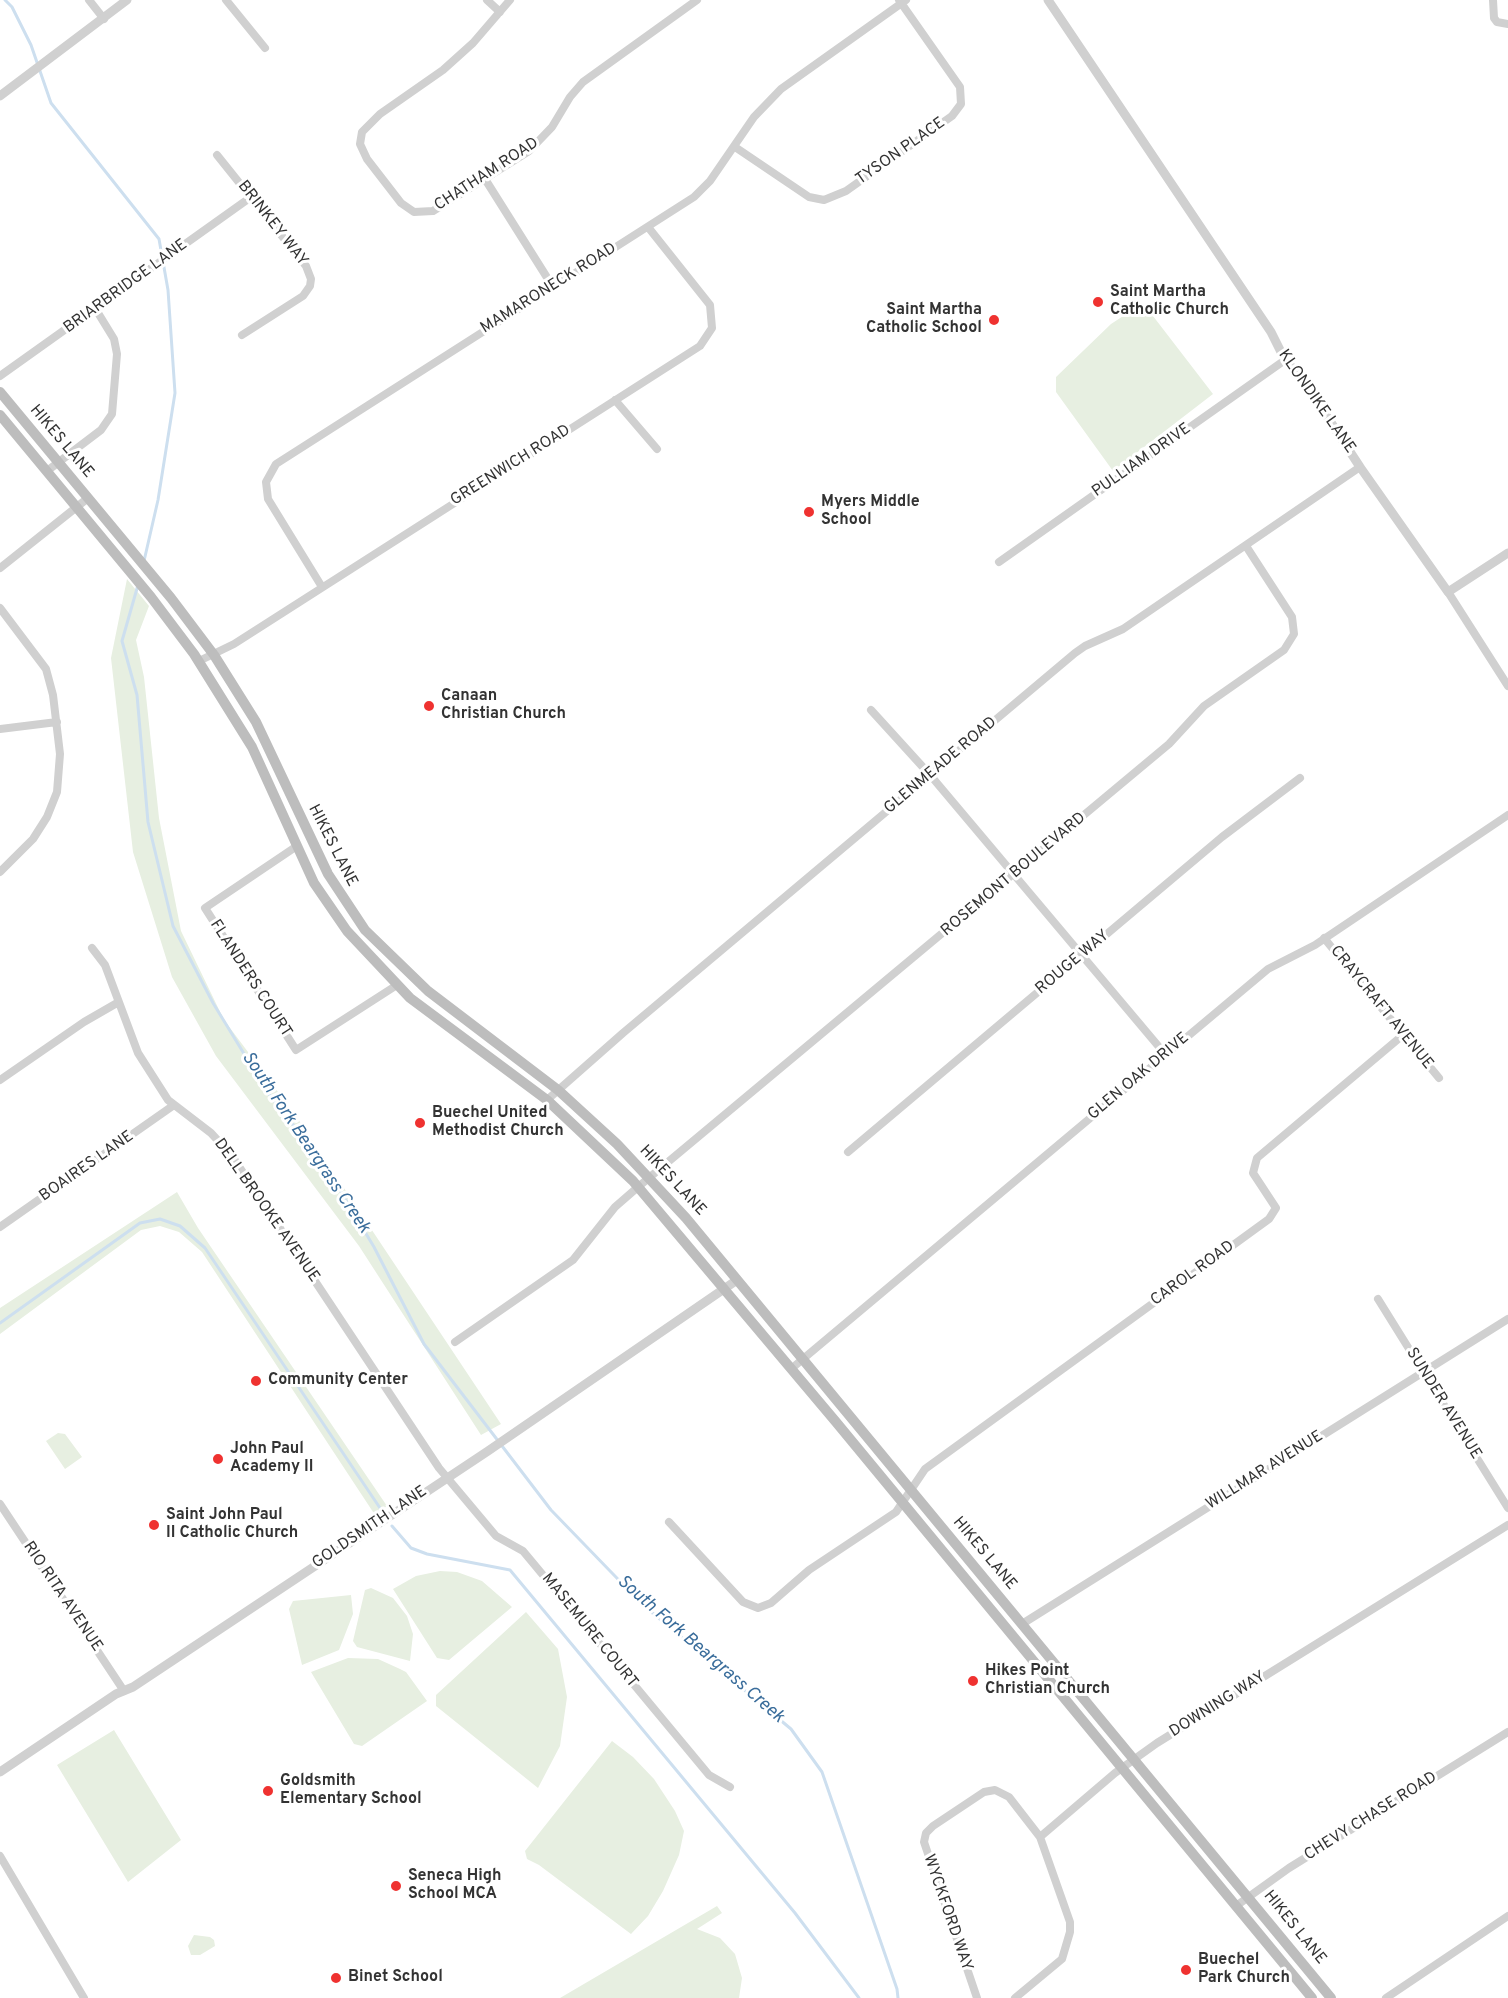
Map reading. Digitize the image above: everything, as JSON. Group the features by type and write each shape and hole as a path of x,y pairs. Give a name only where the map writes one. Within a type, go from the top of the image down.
{"main road":[{"name":"HIKES LANE","path":"0,392 154,577 214,655 256,722 328,874 365,930 428,991 558,1090 651,1178 804,1358 1331,1998"},
{"name":"HIKES LANE","path":"0,415 150,597 199,661 252,747 297,846 329,907 367,955 397,985 438,1020 547,1100 638,1187 1312,1998"}],"street":[{"path":"89,0 104,18"},
{"path":"0,96 127,0"},
{"path":"226,0 265,48"},
{"path":"487,0 500,12"},
{"name":"CHATHAM ROAD","path":"510,0 473,43 443,69 369,123 360,140 367,159 401,203 414,212 433,211 542,140 570,97 583,82 697,0"},
{"name":"KLONDIKE LANE","path":"1048,0 1272,332 1285,360 1302,378 1360,467 1448,592"},
{"path":"1493,0 1494,18 1497,22 1508,24"},
{"name":"TYSON PLACE","path":"735,147 803,193 824,200 846,191 952,116 961,104 960,87 902,1"},
{"name":"MAMARONECK ROAD","path":"322,586 268,499 266,482 271,469 284,458 648,227 704,188 754,117 781,89 902,1"},
{"name":"BRINKEY WAY","path":"218,155 306,266 311,279 303,296 242,335"},
{"path":"485,179 553,286"},
{"name":"BRIARBRIDGE LANE","path":"0,376 251,197"},
{"name":"GREENWICH ROAD","path":"199,661 214,655 699,346 712,328 712,312 708,302 648,227"},
{"path":"47,471 101,430 112,414 117,354 114,339 95,308"},
{"name":"PULLIAM DRIVE","path":"999,562 1285,360"},
{"path":"615,400 657,449"},
{"name":"GLENMEADE ROAD","path":"547,1100 1085,646 1123,628 1360,467"},
{"path":"0,568 88,498"},
{"name":"ROSEMONT BOULEVARD","path":"455,1342 573,1260 615,1208 638,1187 1169,744 1204,706 1289,645 1294,634 1292,617 1246,546"},
{"path":"1508,553 1448,592 1508,686"},
{"path":"0,608 46,669 57,722 60,772 53,805 33,839 0,872"},
{"path":"871,710 931,776 1166,1054"},
{"path":"0,729 57,722"},
{"name":"ROUGE WAY","path":"848,1152 1232,830 1300,778"},
{"name":"GLEN OAK DRIVE","path":"791,1369 1268,969 1324,938 1508,815"},
{"name":"FLANDERS COURT","path":"297,846 205,908 296,1050 397,985"},
{"name":"CRAYCRAFT AVENUE","path":"1324,938 1439,1078"},
{"name":"DELL BROOKE AVENUE","path":"92,948 105,965 117,1003 138,1053 174,1105 211,1133 232,1156 446,1477"},
{"path":"0,1080 84,1022 117,1003"},
{"name":"CAROL ROAD","path":"910,1489 925,1469 1269,1219 1276,1208 1253,1173 1257,1158 1403,1035"},
{"name":"BOAIRES LANE","path":"0,1227 174,1105"},
{"name":"GOLDSMITH LANE","path":"0,1772 488,1451 737,1280"},
{"name":"SUNDER AVENUE","path":"1378,1299 1508,1509"},
{"name":"WILLMAR AVENUE","path":"1022,1623 1508,1319"},
{"name":"MASEMURE COURT","path":"446,1477 496,1536 523,1551 710,1775 730,1787"},
{"path":"669,1522 735,1594 748,1605 758,1608 771,1603 809,1570 896,1512 910,1489"},
{"name":"RIO RITA AVENUE","path":"0,1504 124,1691"},
{"name":"DOWNING WAY","path":"1040,1837 1135,1759 1508,1525"},
{"name":"CHEVY CHASE ROAD","path":"1236,1906 1248,1895 1508,1732"},
{"name":"WYCKFORD WAY","path":"977,1998 927,1859 924,1842 926,1833 984,1792 995,1790 1009,1797 1040,1837"},
{"path":"1015,1998 1049,1971 1065,1952 1070,1922 1040,1837"},
{"path":"0,1856 84,1998"},
{"path":"1386,1998 1508,1916"}],"shaded area":[{"path":"1143,303 1213,394 1113,471 1056,392 1056,377 1111,324"},
{"path":"127,579 149,606 136,640 144,677 159,818 181,931 224,1020 296,1116 501,1424 481,1435 359,1246 216,1056 172,977 133,852 111,658"},
{"path":"177,1192 198,1228 387,1506 375,1515 202,1252 179,1232 160,1226 141,1230 0,1334 0,1308"},
{"path":"58,1433 65,1434 82,1457 65,1469 46,1441"},
{"path":"440,1571 457,1572 482,1581 512,1607 449,1660 437,1658 393,1589 416,1576"},
{"path":"371,1588 393,1598 407,1616 413,1634 410,1661 357,1647 353,1641 365,1590"},
{"path":"351,1595 353,1614 339,1650 302,1665 289,1609 293,1601"},
{"path":"526,1612 558,1649 567,1697 560,1746 538,1788 436,1706 436,1695"},
{"path":"348,1658 378,1659 406,1672 427,1701 362,1746 354,1744 311,1672"},
{"path":"114,1730 181,1840 128,1882 57,1765"},
{"path":"612,1741 633,1757 654,1779 675,1811 684,1831 679,1855 663,1891 648,1916 631,1934 539,1865 527,1859 525,1851"},
{"path":"717,1906 722,1913 697,1929 720,1938 735,1954 742,1978 739,1998 560,1998"},
{"path":"194,1935 210,1937 214,1940 215,1946 200,1955 191,1955 188,1946"}],"waterway":[{"name":"South Fork Beargrass Creek","path":"5,0 12,7 31,45 51,103 159,239 168,290 175,393 158,500 144,561"},
{"name":"South Fork Beargrass Creek","path":"138,585 122,641 137,695 148,822 173,926 213,1003 268,1093 326,1167 374,1247 424,1344 551,1510 643,1605 791,1729 822,1772 897,1989 898,1998"},
{"path":"0,1323 140,1223 160,1219 180,1226 205,1248 382,1511"},
{"path":"392,1526 411,1548 427,1554 510,1570 795,1913 859,1998"}],"place":[{"name":"Saint Martha Catholic Church","path":"1098,302"},
{"name":"Saint Martha Catholic School","path":"994,320"},
{"name":"Myers Middle School","path":"809,512"},
{"name":"Canaan Christian Church","path":"429,706"},
{"name":"Buechel United Methodist Church","path":"420,1123"},
{"name":"Community Center","path":"256,1381"},
{"name":"John Paul Academy II","path":"218,1459"},
{"name":"Saint John Paul II Catholic Church","path":"154,1525"},
{"name":"Hikes Point Christian Church","path":"973,1681"},
{"name":"Goldsmith Elementary School","path":"268,1791"},
{"name":"Seneca High School MCA","path":"396,1886"},
{"name":"Buechel Park Church","path":"1186,1970"},
{"name":"Binet School","path":"336,1978"}]}
